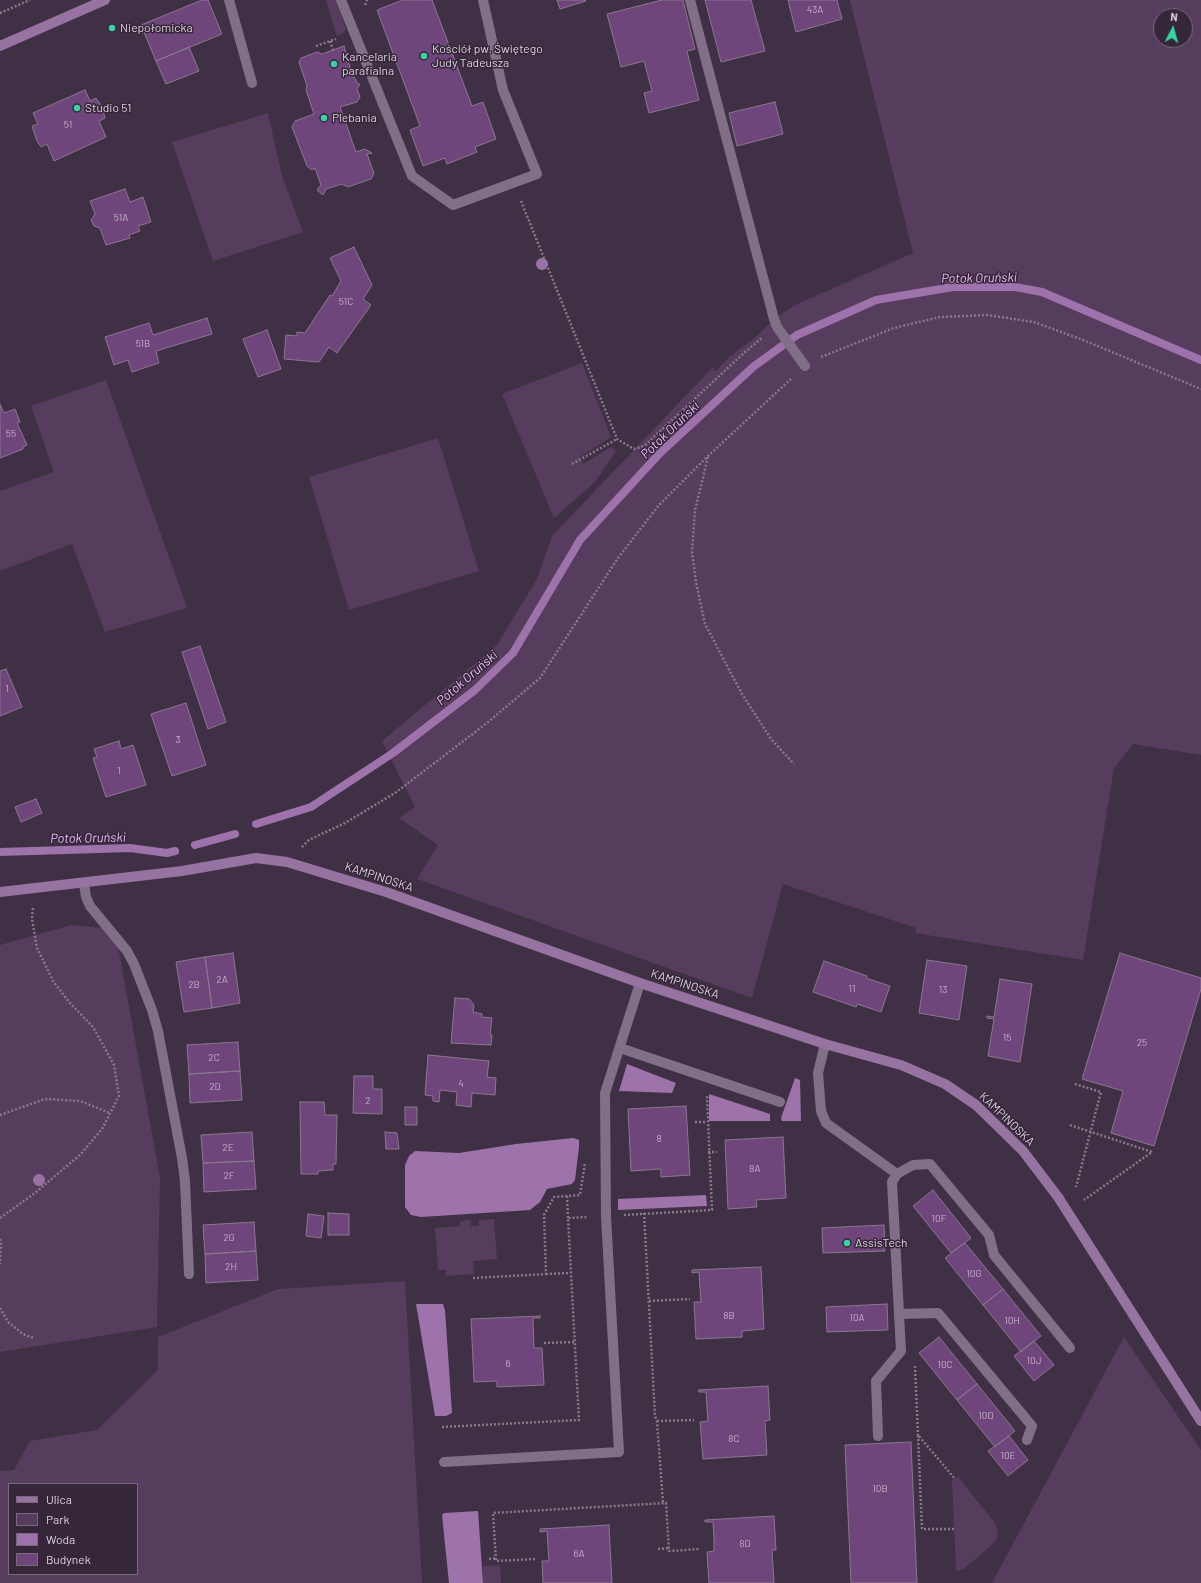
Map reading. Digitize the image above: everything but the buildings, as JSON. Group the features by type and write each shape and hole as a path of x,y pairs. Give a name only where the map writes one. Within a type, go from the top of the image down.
{"street":[{"path":"0,46 105,0"},
{"name":"KAMPINOSKA","path":"0,892 182,871 256,858 287,862 386,892 640,983 825,1044 901,1065 945,1084 976,1105 1023,1151 1062,1204 1201,1421"}],"lane":[{"path":"229,0 252,83"},
{"path":"342,0 412,176 453,205 537,174 503,90 482,0"},
{"path":"690,0 778,329 805,366"},
{"path":"84,883 86,897 90,906 127,951 134,964 150,1004 158,1031 182,1158 189,1274"},
{"path":"444,1462 619,1452 606,1216 605,1092 640,983"},
{"path":"825,1044 818,1073 821,1111 826,1124 897,1174"},
{"path":"620,1048 780,1102"},
{"path":"878,1436 876,1381 901,1351 892,1182 897,1174 913,1165 930,1164 989,1235 994,1255 1070,1348"},
{"path":"900,1314 938,1313 1032,1426 1027,1440"}],"path":[{"path":"0,13 22,2 30,0"},
{"path":"316,46 340,37"},
{"path":"330,40 333,50"},
{"path":"514,183 617,439 634,449 644,446 745,352 778,329"},
{"path":"287,862 309,840 345,823 395,793 487,723 540,678 618,558 659,505 708,456 805,366 828,354 894,328 940,317 987,314 1034,322 1083,340 1201,389"},
{"path":"572,464 617,439"},
{"path":"708,456 694,510 692,552 696,582 705,624 742,694 771,739 794,764"},
{"path":"0,1218 35,1193 81,1154 102,1129 119,1096 114,1065 93,1027 69,1002 53,981 37,948 32,919 33,889"},
{"path":"1075,1084 1101,1092 1075,1186 1078,1191"},
{"path":"0,1115 45,1099 80,1101 110,1113"},
{"path":"695,1122 707,1122"},
{"path":"1070,1126 1152,1152 1085,1201 1082,1196"},
{"path":"708,1152 717,1152"},
{"path":"567,1196 568,1218"},
{"path":"546,1274 544,1215 554,1197"},
{"path":"644,1214 655,1416 658,1421 663,1503 666,1503 669,1551 700,1549"},
{"path":"0,1239 0,1264"},
{"path":"473,1278 570,1273"},
{"path":"649,1301 690,1299"},
{"path":"0,1308 8,1322 22,1334 33,1338"},
{"path":"544,1343 574,1342"},
{"path":"658,1421 694,1420"},
{"path":"954,1529 922,1530 918,1435 955,1479"},
{"path":"535,1559 496,1561 493,1513 663,1503"},
{"path":"658,1548 669,1548"},
{"path":"490,1558 496,1558"}],"green space":[{"path":"326,0 336,0 346,29 343,33 337,36"},
{"path":"850,0 1201,0 1201,755 1133,744 1114,768 1083,960 915,933 916,928 783,884 752,998 417,879 438,845 399,818 415,807 382,741 497,645 537,579 552,536 713,367 715,372 729,357 756,337 774,319 795,305 913,253"},
{"path":"268,113 282,176 303,232 213,261 172,142"},
{"path":"582,363 611,437 580,457 581,460 583,464 611,447 616,451 595,482 554,518 502,394"},
{"path":"106,380 187,608 105,632 72,544 0,571 0,491 54,472 31,406"},
{"path":"438,438 479,571 349,610 309,477"},
{"path":"71,925 115,929 160,1178 157,1327 0,1352 0,945"},
{"path":"494,1219 497,1259 473,1261 474,1274 446,1276 446,1270 438,1270 435,1228 460,1226 460,1221 470,1220 471,1226 479,1226 479,1220"},
{"path":"405,1281 422,1583 0,1583 0,1471 14,1470 30,1441 97,1430 158,1370 158,1337 278,1289"},
{"path":"1124,1337 1201,1450 1201,1583 992,1583"},
{"path":"958,1477 995,1523 998,1533 996,1541 963,1569 957,1571 952,1480"},
{"path":"500,1565 501,1583 483,1583 483,1566"}],"water":[{"path":"627,1064 676,1083 672,1093 619,1091"},
{"path":"795,1078 800,1080 801,1121 782,1121 781,1118"},
{"path":"709,1094 770,1114 770,1121 709,1121"},
{"path":"573,1138 579,1140 575,1180 572,1184 547,1189 540,1202 530,1210 421,1217 411,1215 405,1207 405,1165 409,1156 415,1151 459,1153 516,1144"},
{"path":"706,1195 707,1206 618,1210 618,1199"},
{"path":"416,1304 443,1304 445,1310 452,1413 446,1416 435,1416"},
{"path":"478,1511 483,1583 449,1583 442,1515 444,1513"}],"waterway":[{"name":"Potok Oruński","path":"256,824 311,807 393,753 475,690 513,653 580,540 660,453 753,367 797,335 876,300 953,287 1015,287 1042,292 1201,360"},
{"name":"Potok Oruński","path":"195,845 235,834"},
{"name":"Potok Oruński","path":"0,852 130,848 167,853 175,851"}],"place":[{"name":"Niepołomicka","path":"112,28"},
{"name":"Kościół pw. Świętego Judy Tadeusza","path":"424,56"},
{"name":"Kancelaria parafialna","path":"334,64"},
{"name":"Studio 51","path":"77,108"},
{"name":"Plebania","path":"324,118"},
{"name":"AssisTech","path":"847,1243"}]}
